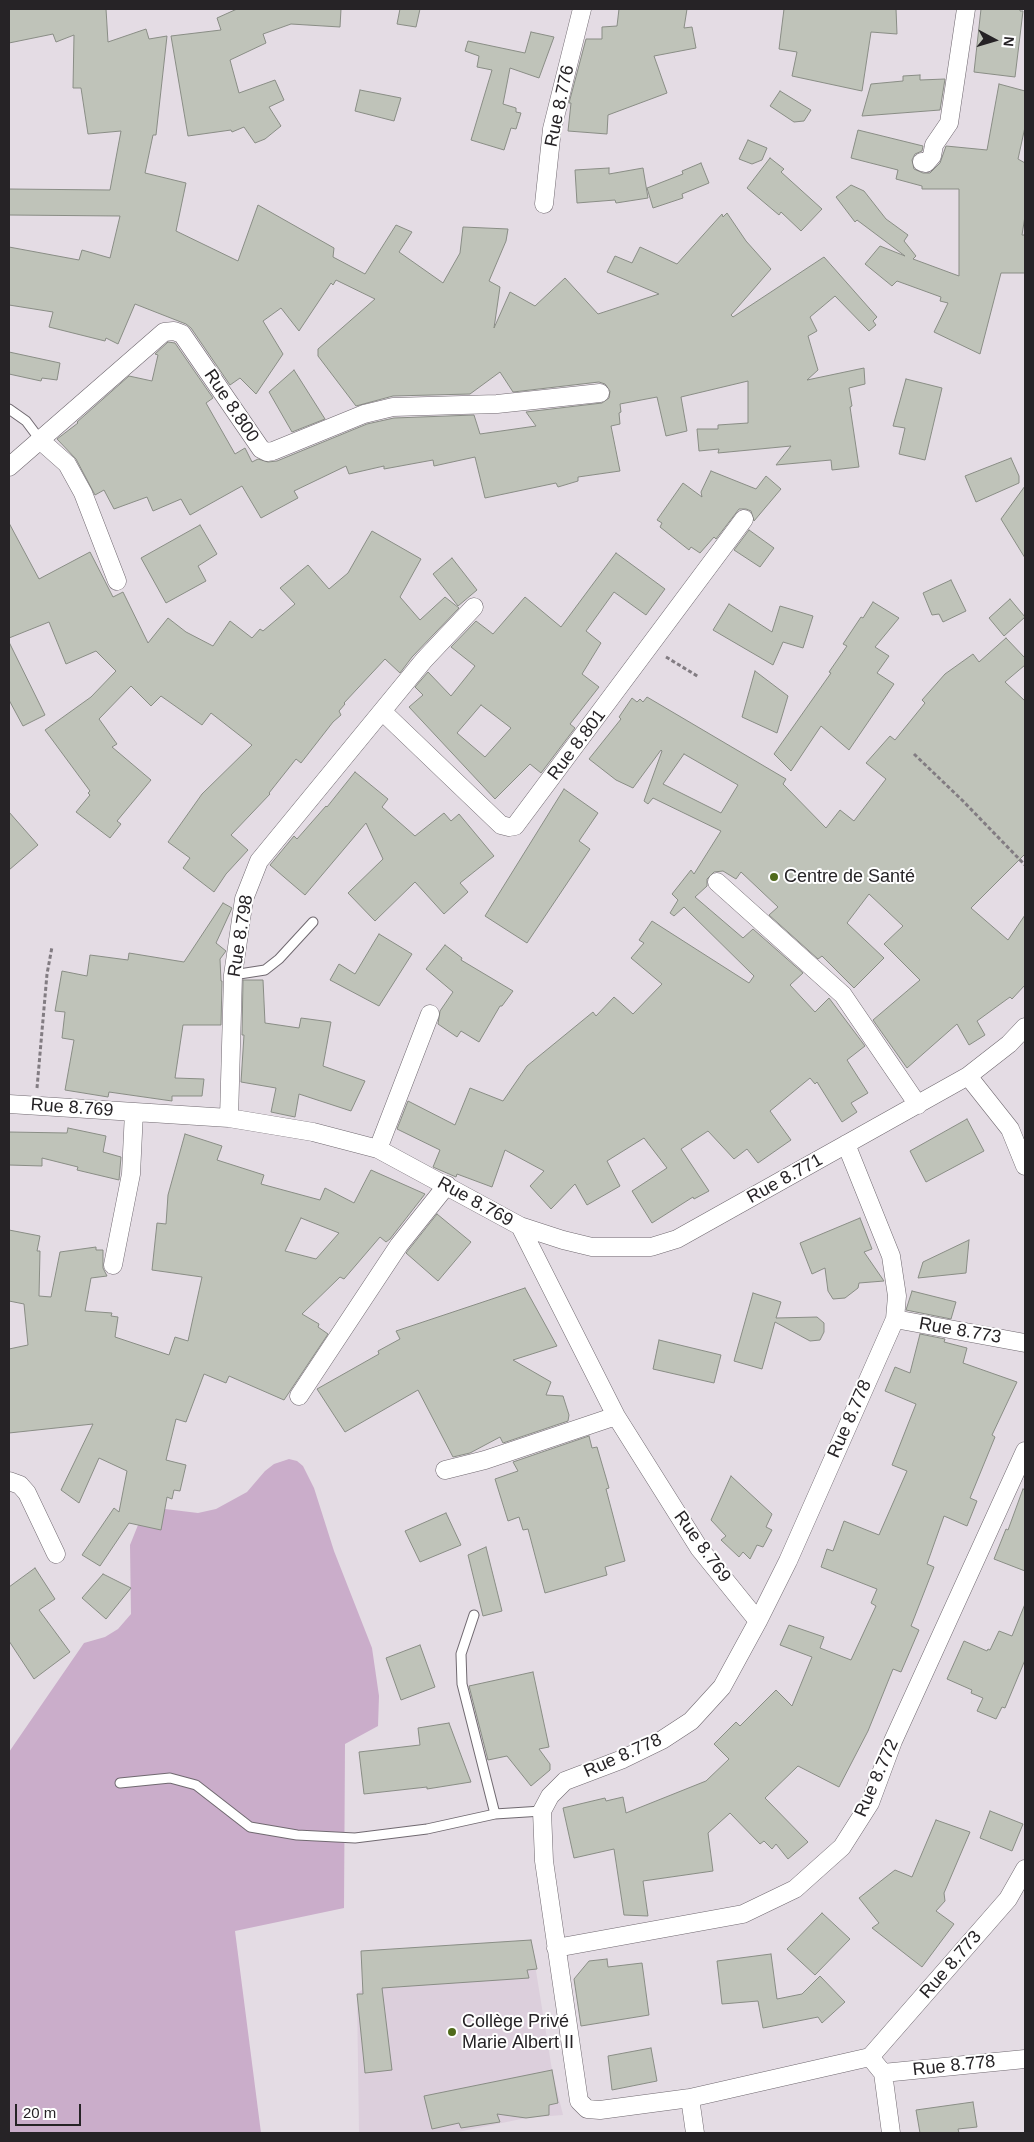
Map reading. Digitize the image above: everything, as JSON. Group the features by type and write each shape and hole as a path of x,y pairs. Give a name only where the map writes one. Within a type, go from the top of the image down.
{"street":[{"name":"Rue 8.776","path":"544,204 552,129 582,9"},
{"path":"922,162 926,163 932,156 934,145 949,123 966,9"},
{"name":"Rue 8.800","path":"9,466 164,332 174,331 182,334 261,449 266,452 273,451 356,417 393,408 497,404 600,393"},
{"path":"40,440 67,464 83,493 117,581"},
{"name":"Rue 8.801","path":"382,711 501,825 509,828 516,826 744,519"},
{"name":"Rue 8.798","path":"229,1118 233,975 244,899 259,861 424,660 474,607"},
{"path":"717,882 843,995 918,1105"},
{"path":"378,1149 430,1014"},
{"name":"Rue 8.771","path":"520,1226 592,1247 651,1247 677,1239 968,1076 1009,1044 1025,1027"},
{"path":"968,1076 1010,1129 1025,1166"},
{"name":"Rue 8.769","path":"9,1104 229,1118 313,1132 378,1149 520,1226 616,1416 699,1548 758,1621"},
{"path":"113,1265 131,1174 134,1112"},
{"name":"Rue 8.778","path":"542,1811 550,1796 565,1781 623,1759 662,1740 691,1720 722,1687 788,1561 895,1319 897,1296 891,1256 846,1144"},
{"path":"299,1396 399,1245 447,1185"},
{"name":"Rue 8.773","path":"895,1319 1025,1342"},
{"path":"445,1470 485,1460 616,1416"},
{"name":"Rue 8.772","path":"556,1948 742,1914 795,1889 842,1847 870,1803 893,1741 1025,1452"},
{"path":"9,1481 20,1485 26,1493 56,1554"},
{"path":"542,1811 544,1860 556,1948 580,2100 587,2109 600,2110 690,2098 870,2057 883,2072 891,2133"},
{"name":"Rue 8.773","path":"870,2057 1008,1899 1025,1869"},
{"name":"Rue 8.778","path":"883,2072 1025,2059"},
{"path":"690,2098 695,2133"}],"lane":[{"path":"9,409 26,421 40,440"},
{"path":"233,975 266,970 280,959 313,922"},
{"path":"474,1615 461,1654 462,1684 495,1814"},
{"path":"120,1783 170,1778 196,1785 250,1827 298,1835 355,1838 427,1829 495,1814 542,1811"}],"path":[{"path":"650,648 700,677"},
{"path":"914,754 1025,865"},
{"path":"35,1106 47,974 52,947"}],"shaded area":[{"path":"289,1459 297,1461 303,1466 314,1488 334,1551 372,1648 379,1696 378,1726 345,1744 344,1908 235,1931 261,2133 9,2133 9,1752 84,1643 105,1637 118,1629 131,1614 130,1545 138,1525 165,1509 198,1513 216,1509 247,1492 265,1471 274,1464"},
{"name":"Collège Privé Marie Albert II","path":"531,1940 552,2070 563,2115 526,2118 453,2133 359,2133 357,1994 363,1989 361,1951"}],"building":[{"path":"9,9 106,9 108,42 146,29 149,39 167,36 156,135 153,135 145,173 186,183 176,231 238,261 258,205 334,248 333,257 365,274 396,225 412,232 399,252 443,283 460,253 463,227 508,229 506,241 489,281 500,287 494,328 510,292 535,306 565,278 598,314 659,294 607,272 615,256 632,263 640,247 677,264 722,214 723,217 727,213 746,241 771,269 731,315 733,317 824,257 877,317 873,321 876,325 869,331 835,296 810,317 817,331 808,336 818,370 807,380 864,368 865,384 849,388 859,467 832,470 831,460 776,465 791,446 718,453 719,449 699,451 697,429 718,429 718,425 748,423 748,381 681,397 687,431 666,436 657,397 620,404 620,424 611,426 620,471 578,477 578,481 558,487 556,483 485,498 475,457 434,466 433,460 384,469 384,466 349,474 346,466 294,491 298,498 261,518 242,486 190,515 181,499 153,511 147,497 114,509 104,490 95,495 76,459 57,439 78,423 129,376 152,381 158,355 155,354 168,342 175,343 213,398 206,403 235,454 245,448 252,462 258,459 268,462 277,461 367,424 394,418 474,415 480,434 536,426 526,412 602,403 609,398 610,391 605,384 599,382 513,392 500,372 470,394 393,396 356,406 318,356 318,349 375,299 336,280 333,285 331,283 299,331 281,308 263,321 283,354 256,394 240,378 230,385 191,328 186,324 135,304 118,344 106,338 105,341 49,327 53,312 9,305 9,247 79,260 82,250 110,258 120,216 9,215 9,189 110,190 121,131 88,134 81,88 73,88 74,35 56,42 53,34 9,43"},
{"path":"237,9 341,9 340,27 291,24 263,34 266,43 230,60 239,93 275,80 284,100 269,107 281,126 265,139 255,143 244,127 232,132 231,130 188,136 171,36 221,30 217,18"},
{"path":"400,9 420,9 416,27 397,24"},
{"path":"619,9 687,9 684,28 692,27 696,48 654,56 667,93 608,115 607,134 568,131 571,103 569,103 586,39 602,39 602,27 617,26"},
{"path":"784,9 896,9 897,34 871,32 862,91 792,76 797,52 779,49"},
{"path":"981,9 1020,9 1020,11 1023,11 1015,77 974,72"},
{"path":"531,32 554,37 539,78 510,68 503,104 516,108 516,112 521,113 516,129 511,128 504,150 471,140 492,70 477,67 479,56 465,51 468,41 525,53"},
{"path":"920,75 920,80 945,79 940,110 862,116 871,84 903,81 903,76"},
{"path":"999,84 1025,91 1025,127 1018,159 1025,163 1025,216 1022,235 1025,235 1025,273 1001,273 980,354 934,332 948,303 940,301 941,297 897,281 892,286 865,264 880,246 905,256 857,220 855,222 836,197 851,185 864,191 886,219 908,235 904,241 916,256 913,259 959,276 959,189 922,189 922,186 896,179 898,170 851,158 858,130 923,146 922,151 915,154 912,160 914,169 923,173 930,173 940,163 946,146 987,150"},
{"path":"360,90 401,98 394,121 355,111"},
{"path":"780,91 811,110 804,121 794,122 770,106"},
{"path":"748,140 767,148 762,160 752,164 739,159"},
{"path":"770,158 784,169 781,172 822,209 801,231 781,212 779,215 747,188"},
{"path":"701,163 709,183 682,194 683,198 653,208 647,188 683,174 682,171"},
{"path":"609,168 609,174 643,168 648,198 616,203 615,200 577,203 575,170"},
{"path":"9,352 60,363 57,380 42,378 41,381 9,374"},
{"path":"294,370 325,419 292,432 269,392"},
{"path":"906,379 942,388 925,460 899,454 905,428 893,426"},
{"path":"1011,458 1019,476 1019,483 976,502 965,476"},
{"path":"711,471 756,489 766,476 781,489 754,521 751,511 739,509 716,539 714,537 700,553 691,547 689,550 660,527 662,523 657,520 683,483 702,497 701,492"},
{"path":"1025,486 1025,558 1001,519"},
{"path":"9,523 39,579 90,552 113,597 123,592 148,643 168,618 186,632 213,646 230,621 252,638 260,629 263,631 295,604 280,588 308,565 329,589 348,573 372,531 421,559 400,597 420,620 445,597 459,608 412,657 400,673 385,659 344,703 339,711 341,715 333,722 301,763 296,759 270,794 231,835 248,850 226,874 214,892 183,868 190,858 168,842 202,794 252,745 211,713 202,725 161,696 151,706 131,686 99,719 117,744 112,747 151,780 117,821 121,824 110,838 76,812 90,795 88,793 90,791 45,730 91,697 116,671 96,651 66,664 49,622 9,638"},
{"path":"200,525 217,554 198,566 206,581 166,603 141,558"},
{"path":"749,530 774,548 760,567 734,550"},
{"path":"616,553 665,589 646,615 614,592 586,631 601,643 582,674 599,687 570,724 575,728 541,773 530,764 495,799 409,707 423,695 415,687 428,672 451,696 475,666 451,647 476,621 493,634 525,597 561,627","holes":["481,705 511,728 485,757 457,733"]},
{"path":"452,558 477,590 458,606 433,574"},
{"path":"951,580 966,611 943,622 939,614 932,615 923,593"},
{"path":"1010,599 1025,617 1004,636 989,618"},
{"path":"873,602 899,618 875,647 889,656 877,673 894,684 849,750 821,726 791,771 774,754 831,673 829,672 847,646 843,644"},
{"path":"729,604 772,632 780,606 813,616 803,648 783,642 773,665 713,630"},
{"path":"1006,638 1025,658 1025,665 1005,682 1025,701 1025,854 971,908 1008,940 1025,915 1025,985 1012,999 1010,997 977,1021 985,1035 969,1045 957,1024 907,1068 873,1020 920,980 884,944 903,926 869,894 847,923 884,958 854,988 822,956 818,959 769,915 778,907 741,872 736,879 723,871 714,872 707,879 707,886 695,897 743,938 753,929 803,973 790,985 815,1012 829,998 865,1046 847,1060 868,1093 851,1103 857,1112 842,1122 817,1082 815,1084 810,1078 770,1111 791,1140 758,1163 747,1149 734,1159 708,1131 681,1149 709,1191 694,1199 693,1197 652,1223 632,1191 667,1168 644,1138 607,1161 620,1186 587,1205 575,1184 551,1209 530,1186 544,1171 505,1150 492,1187 457,1174 456,1177 433,1167 440,1150 397,1129 408,1101 455,1125 470,1088 503,1101 527,1066 593,1012 596,1016 614,997 633,1014 662,984 631,958 644,943 639,940 652,921 749,983 754,976 684,907 674,916 670,913 678,900 672,894 691,870 694,874 721,831 653,798 648,804 644,801 662,751 633,788 616,780 589,759 621,719 619,717 632,698 637,702 640,699 643,702 647,697 786,779 783,784 826,828 840,810 854,821 886,779 866,763 890,736 895,740 925,703 922,700 945,674 973,654 979,662","holes":["684,754 738,785 721,813 663,784"]},
{"path":"9,642 45,715 23,726 9,700"},
{"path":"755,671 788,696 777,733 742,717"},
{"path":"355,772 388,799 382,807 415,836 444,813 451,821 459,814 494,856 460,883 468,892 444,914 415,882 375,921 348,893 383,859 366,823 305,895 270,865 294,836 297,839 327,807"},
{"path":"564,789 598,813 579,841 590,849 527,943 485,916"},
{"path":"9,812 38,845 9,870"},
{"path":"223,903 232,908 216,943 226,951 220,959 222,981 221,1025 183,1025 175,1078 204,1079 202,1096 172,1096 172,1101 109,1092 108,1097 65,1090 74,1040 62,1038 65,1012 55,1011 62,971 87,976 90,955 128,960 129,953 184,962"},
{"path":"379,934 412,954 379,1006 330,980 339,964 355,974"},
{"path":"445,945 462,958 461,960 513,991 502,1006 500,1006 479,1042 461,1031 457,1037 438,1024 440,1011 453,992 426,969"},
{"path":"243,980 263,980 265,1023 299,1028 301,1018 331,1022 323,1066 365,1081 351,1111 299,1094 295,1117 271,1112 276,1088 241,1082 244,1035 242,1035"},
{"path":"967,1119 984,1151 926,1182 910,1151"},
{"path":"68,1128 106,1136 103,1152 121,1157 119,1180 77,1170 78,1167 42,1158 42,1166 9,1165 9,1132 67,1133"},
{"path":"185,1134 222,1146 217,1160 264,1175 261,1184 320,1200 325,1188 354,1203 371,1170 425,1194 390,1239 386,1242 380,1237 344,1279 340,1277 302,1314 319,1324 318,1327 328,1334 284,1400 229,1376 226,1383 204,1374 186,1422 176,1419 166,1460 186,1465 180,1491 174,1490 172,1499 167,1497 161,1530 129,1523 100,1566 82,1555 114,1508 119,1512 127,1471 99,1458 79,1503 61,1490 93,1424 9,1433 9,1349 28,1345 24,1304 9,1301 9,1230 40,1236 37,1251 40,1251 39,1296 51,1297 60,1252 96,1247 96,1250 103,1250 103,1268 107,1276 91,1278 85,1311 112,1313 111,1316 118,1317 115,1337 169,1355 175,1337 188,1341 202,1277 152,1270 157,1223 166,1224 168,1195","holes":["301,1218 339,1233 316,1259 285,1251"]},
{"path":"437,1214 471,1242 438,1281 406,1253"},
{"path":"860,1218 872,1249 864,1252 884,1281 859,1283 858,1288 845,1298 833,1299 828,1291 825,1268 812,1274 800,1243"},
{"path":"969,1240 966,1273 918,1278 923,1262"},
{"path":"525,1288 557,1346 513,1360 551,1382 546,1395 563,1396 569,1415 568,1421 503,1443 500,1437 470,1453 453,1457 418,1390 345,1432 317,1389 379,1354 378,1351 400,1339 396,1331"},
{"path":"912,1291 956,1302 951,1319 906,1310"},
{"path":"753,1293 781,1302 776,1318 817,1317 824,1323 824,1332 820,1340 810,1341 775,1322 762,1369 734,1361"},
{"path":"920,1334 945,1339 944,1342 967,1348 963,1363 1017,1382 992,1435 995,1437 970,1498 977,1501 967,1526 944,1516 927,1564 934,1567 911,1626 919,1630 901,1672 893,1669 868,1731 839,1787 798,1766 765,1798 808,1842 788,1859 776,1844 772,1849 764,1841 760,1844 730,1813 708,1833 713,1871 643,1881 648,1916 624,1915 614,1849 574,1858 563,1808 605,1798 606,1801 623,1797 626,1813 706,1781 729,1759 714,1744 736,1722 740,1726 776,1690 792,1706 812,1657 780,1645 789,1625 824,1637 820,1648 851,1660 876,1606 871,1603 877,1589 821,1567 827,1549 833,1551 844,1521 879,1535 907,1471 892,1465 916,1404 885,1391 895,1367 910,1373"},
{"path":"659,1340 721,1355 714,1383 653,1369"},
{"path":"589,1436 592,1448 597,1447 609,1488 606,1489 625,1561 605,1567 607,1575 545,1593 528,1529 523,1530 519,1517 508,1521 495,1479 518,1471 513,1462"},
{"path":"731,1476 772,1514 766,1527 772,1530 763,1547 757,1545 750,1559 743,1552 739,1557 721,1540 726,1536 711,1520"},
{"path":"1023,1489 1025,1490 1025,1571 994,1559 1006,1529 1008,1530"},
{"path":"446,1513 461,1545 420,1562 405,1531"},
{"path":"486,1547 502,1611 483,1616 468,1555"},
{"path":"35,1568 55,1599 39,1610 70,1652 34,1679 9,1641 9,1587"},
{"path":"103,1574 131,1588 106,1619 82,1598"},
{"path":"1025,1604 1025,1660 1005,1708 1002,1707 996,1719 977,1711 983,1698 971,1693 972,1690 947,1679 964,1641 987,1651 988,1649 990,1650 999,1631 1012,1636"},
{"path":"420,1645 435,1687 401,1700 386,1658"},
{"path":"533,1672 549,1747 539,1749 550,1764 550,1770 531,1786 507,1756 488,1760 469,1686"},
{"path":"449,1723 471,1782 427,1789 427,1787 364,1794 359,1752 420,1745 418,1728"},
{"path":"990,1811 1023,1824 1012,1851 980,1838"},
{"path":"936,1820 970,1832 944,1893 945,1901 936,1911 954,1924 922,1967 872,1928 879,1923 859,1898 895,1870 912,1877"},
{"path":"822,1913 850,1939 815,1975 787,1949"},
{"path":"531,1940 537,1969 527,1970 529,1978 382,1988 392,2070 365,2073 357,1994 363,1994 361,1951"},
{"path":"771,1954 777,1999 802,1994 820,1976 845,2002 822,2023 818,2017 763,2028 758,2001 722,2004 717,1961"},
{"path":"607,1959 608,1967 642,1963 649,2015 581,2026 574,1979 589,1961"},
{"path":"651,2048 657,2081 612,2090 608,2056"},
{"path":"552,2070 558,2103 549,2105 549,2115 526,2118 497,2114 500,2122 461,2128 459,2123 432,2129 424,2096"},
{"path":"973,2102 977,2127 958,2129 959,2133 920,2133 916,2110"}],"place":[{"name":"Centre de Santé","path":"774,877"},
{"name":"Collège Privé Marie Albert II","path":"452,2032"}]}
